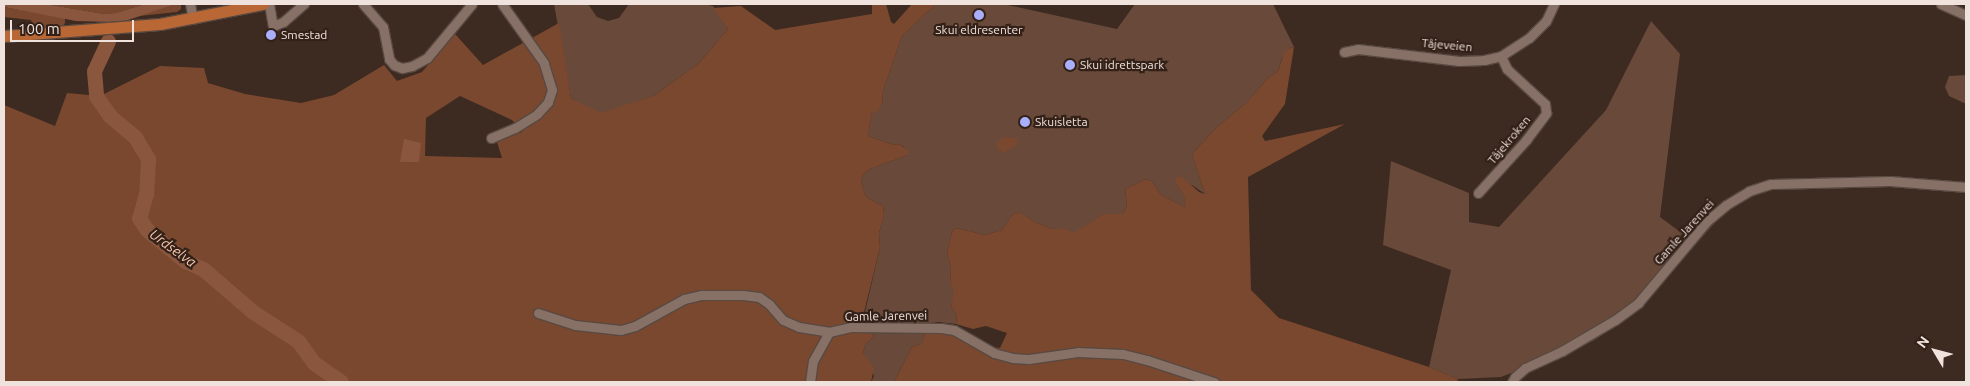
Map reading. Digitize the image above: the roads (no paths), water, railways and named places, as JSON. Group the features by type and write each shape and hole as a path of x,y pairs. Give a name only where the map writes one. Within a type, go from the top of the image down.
{"main road":[{"path":"4,36 127,28 193,19 264,4"}],"street":[{"path":"190,4 193,19"},
{"path":"269,4 273,26 283,22 304,4"},
{"path":"363,4 383,28 389,59 394,65 402,68 412,66 427,58 472,4"},
{"path":"491,138 515,128 537,114 548,102 552,90 544,63 502,4"},
{"name":"Tåjeveien","path":"1344,52 1358,49 1459,61 1484,60 1501,56 1529,38 1546,21 1554,4"},
{"path":"1941,4 1966,15"},
{"name":"Tåjekroken","path":"1478,193 1526,140 1546,113 1545,104 1507,69 1501,56"},
{"name":"Gamle Jarenvei","path":"1512,382 1525,368 1562,351 1608,324 1638,303 1707,222 1726,205 1749,191 1771,184 1890,181 1966,187"},
{"name":"Gamle Jarenvei","path":"538,313 575,325 621,330 635,326 684,299 701,295 743,295 759,298 768,304 783,320 799,326 829,332 851,327 941,328 954,330 994,353 1013,358 1078,352 1123,354 1214,382"},
{"path":"810,382 813,361 829,332"}],"waterway":[{"name":"Urdselva","path":"108,41 94,71 96,96 110,116 135,137 148,159 146,194 139,218 147,230 185,261 203,269 253,312 298,341 314,363 341,382"}],"place":[{"name":"Skui eldresenter","path":"979,15"},
{"name":"Smestad","path":"271,35"},
{"name":"Skui idrettspark","path":"1070,65"},
{"name":"Skuisletta","path":"1025,122"}]}
